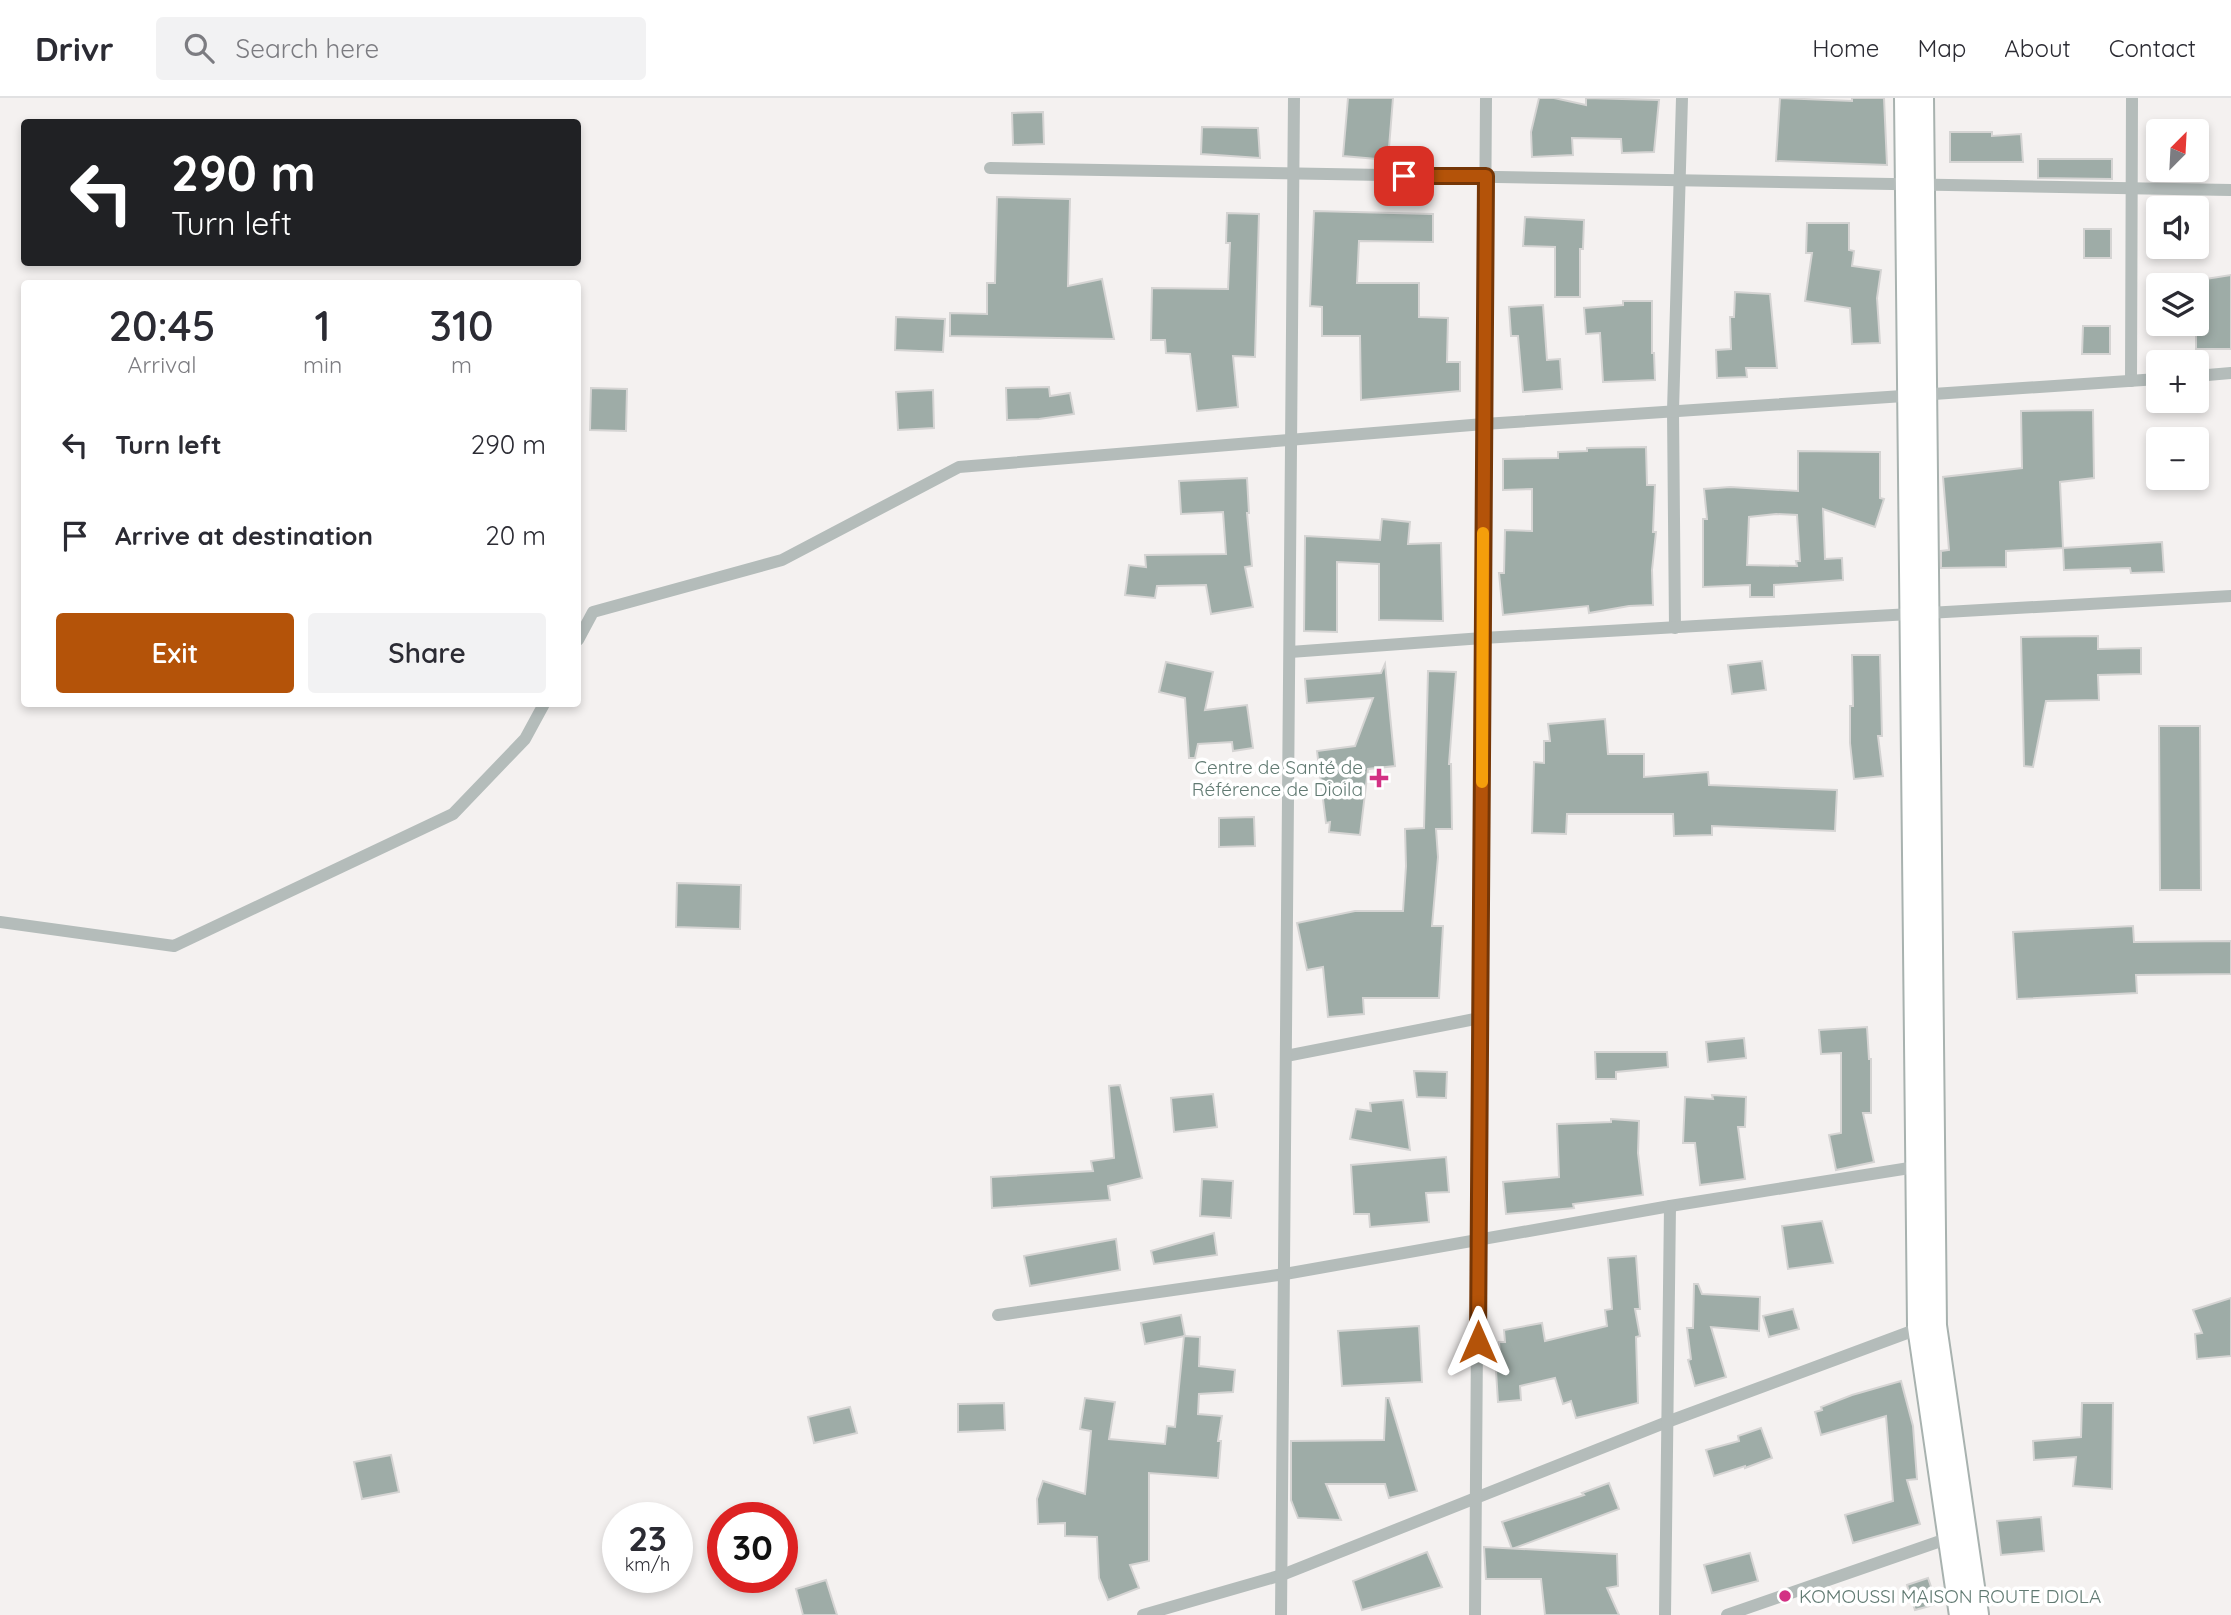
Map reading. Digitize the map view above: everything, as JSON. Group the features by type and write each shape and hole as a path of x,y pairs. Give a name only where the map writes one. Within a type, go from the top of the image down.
{"main road":[{"path":"1914,98 1927,1326 1969,1615"}],"street":[{"path":"1281,1615 1294,98"},
{"path":"1475,1615 1486,98"},
{"path":"1675,628 1673,411 1682,98"},
{"path":"2131,380 2133,98"},
{"path":"989,168 2231,190"},
{"path":"2209,375 2231,373"},
{"path":"581,634 593,612 782,560 959,467 1484,424 2146,379"},
{"path":"1290,652 1483,638 2231,596"},
{"path":"0,922 174,946 453,814 525,738 542,707"},
{"path":"1286,1056 1480,1018"},
{"path":"998,1314 1285,1273 1925,1165"},
{"path":"1665,1615 1670,1206"},
{"path":"1143,1615 1282,1575 1667,1422 1927,1326"},
{"path":"1727,1615 1958,1535"}],"building":[{"path":"1348,98 1393,98 1388,160 1343,156"},
{"path":"1539,98 1554,98 1586,105 1586,98 1659,100 1654,152 1622,153 1621,139 1572,138 1573,155 1532,157 1531,132"},
{"path":"1780,98 1852,101 1852,98 1884,98 1887,165 1776,161"},
{"path":"1043,112 1044,144 1013,145 1012,113"},
{"path":"1202,127 1258,128 1260,158 1201,154"},
{"path":"1950,132 1992,132 1992,136 2021,134 2023,162 1950,162"},
{"path":"2038,159 2112,159 2112,179 2038,178"},
{"path":"997,197 1070,199 1068,286 1102,279 1114,339 950,336 950,313 987,314 987,283 995,283"},
{"path":"1314,211 1433,214 1433,242 1359,241 1357,283 1419,283 1419,317 1448,318 1447,362 1460,362 1460,391 1361,400 1360,336 1322,336 1322,307 1310,306"},
{"path":"1227,213 1259,214 1255,357 1233,356 1238,407 1197,411 1190,354 1166,353 1165,340 1151,340 1152,288 1228,289 1230,243 1226,243"},
{"path":"1525,217 1584,220 1583,249 1580,249 1580,297 1555,297 1555,247 1523,246"},
{"path":"1807,223 1849,223 1849,250 1854,251 1852,266 1881,270 1877,298 1880,343 1852,344 1850,308 1805,301 1812,253 1806,253"},
{"path":"2084,229 2111,229 2111,258 2084,258"},
{"path":"2231,275 2231,349 2196,349 2196,336 2209,336 2209,278"},
{"path":"1735,292 1770,294 1777,368 1746,368 1747,377 1717,378 1716,350 1731,349 1730,317 1734,317"},
{"path":"1623,301 1652,301 1655,380 1603,382 1600,333 1586,334 1584,308 1623,305"},
{"path":"1543,305 1547,360 1560,359 1562,389 1523,392 1518,336 1511,336 1509,307"},
{"path":"896,317 945,319 943,352 895,350"},
{"path":"2083,326 2110,326 2110,354 2082,354"},
{"path":"1049,387 1050,396 1070,393 1074,414 1007,420 1006,388"},
{"path":"591,388 627,389 626,431 590,430"},
{"path":"933,390 934,428 898,430 896,392"},
{"path":"2093,410 2094,478 2060,482 2063,548 2006,551 2006,567 1941,568 1941,551 1949,550 1943,477 2022,468 2021,411"},
{"path":"1646,447 1647,485 1655,485 1653,605 1589,613 1588,606 1503,615 1499,573 1504,573 1505,530 1532,531 1532,489 1503,490 1503,459 1558,458 1558,452 1587,451 1587,448"},
{"path":"1798,451 1880,452 1880,498 1884,499 1875,527 1823,509 1825,559 1842,558 1843,580 1774,585 1774,597 1750,597 1750,585 1703,587 1703,519 1707,519 1704,489 1730,487 1798,491","holes":["1797,515 1800,561 1796,561 1797,566 1747,565 1749,517"]},
{"path":"1247,478 1252,566 1245,567 1253,607 1211,614 1206,585 1157,586 1155,598 1125,595 1129,565 1146,567 1145,555 1226,554 1223,512 1181,514 1179,481"},
{"path":"1382,519 1410,522 1408,544 1441,543 1443,621 1379,620 1379,564 1337,562 1337,632 1304,631 1305,536 1380,540"},
{"path":"2162,542 2164,572 2131,573 2130,568 2064,570 2063,548"},
{"path":"2098,636 2098,649 2141,648 2141,674 2098,675 2099,700 2046,701 2033,767 2024,766 2021,637"},
{"path":"1852,655 1880,655 1882,736 1878,736 1883,776 1854,779 1850,743 1850,706 1853,706"},
{"path":"1762,661 1766,690 1732,694 1728,665"},
{"path":"1166,662 1213,672 1205,710 1247,705 1253,748 1233,751 1232,742 1198,744 1195,758 1189,758 1185,698 1159,692"},
{"path":"1385,664 1395,766 1368,769 1360,835 1329,832 1330,822 1326,823 1317,751 1355,746 1373,698 1307,703 1305,679 1381,673"},
{"path":"1428,671 1456,672 1449,764 1452,829 1436,829 1438,857 1432,926 1443,926 1439,998 1363,998 1364,1014 1328,1017 1323,967 1307,970 1297,923 1355,911 1403,911 1405,829 1424,828"},
{"path":"1605,719 1608,754 1644,754 1644,777 1708,772 1709,785 1837,790 1835,831 1712,826 1712,835 1674,836 1673,814 1567,814 1566,834 1532,833 1534,762 1544,763 1544,741 1550,741 1548,724"},
{"path":"2159,726 2200,726 2201,890 2160,890"},
{"path":"1254,817 1255,846 1219,847 1219,818"},
{"path":"677,883 741,885 740,929 676,927"},
{"path":"2133,926 2134,942 2231,941 2231,974 2136,975 2137,993 2017,999 2013,932"},
{"path":"1867,1027 1871,1059 1871,1113 1863,1113 1874,1162 1836,1170 1829,1135 1841,1133 1841,1053 1821,1054 1819,1030"},
{"path":"1744,1038 1746,1058 1708,1062 1706,1042"},
{"path":"1595,1052 1667,1052 1668,1067 1616,1072 1616,1079 1596,1079"},
{"path":"1414,1071 1447,1072 1446,1098 1417,1097"},
{"path":"1120,1085 1142,1178 1108,1186 1110,1200 992,1208 991,1177 1093,1171 1091,1161 1114,1158 1109,1086"},
{"path":"1213,1094 1217,1127 1174,1132 1171,1098"},
{"path":"1712,1095 1746,1097 1745,1127 1738,1127 1745,1179 1700,1185 1695,1143 1683,1143 1685,1097 1713,1099"},
{"path":"1403,1100 1410,1150 1350,1139 1356,1109 1371,1111 1370,1103"},
{"path":"1611,1119 1639,1121 1638,1153 1643,1195 1573,1204 1574,1208 1506,1214 1503,1182 1559,1177 1557,1124 1611,1122"},
{"path":"1446,1157 1449,1192 1426,1193 1429,1222 1370,1227 1369,1214 1354,1214 1351,1165"},
{"path":"1202,1179 1233,1181 1231,1218 1200,1216"},
{"path":"1822,1221 1833,1263 1788,1269 1782,1226"},
{"path":"1214,1233 1217,1255 1154,1264 1151,1251"},
{"path":"1116,1239 1120,1270 1030,1286 1024,1256"},
{"path":"1636,1256 1640,1309 1635,1309 1640,1336 1636,1337 1638,1403 1576,1418 1571,1401 1563,1404 1555,1378 1520,1386 1521,1400 1498,1402 1496,1371 1501,1370 1499,1342 1505,1342 1504,1330 1542,1323 1545,1341 1607,1326 1605,1310 1612,1309 1608,1258"},
{"path":"1694,1284 1698,1284 1702,1294 1760,1297 1759,1331 1711,1327 1726,1377 1695,1386 1688,1360 1691,1359 1687,1328 1693,1328"},
{"path":"2231,1298 2231,1356 2197,1359 2195,1334 2202,1333 2193,1310"},
{"path":"1793,1309 1799,1329 1769,1337 1763,1316"},
{"path":"1181,1315 1185,1336 1145,1344 1141,1323"},
{"path":"1419,1326 1422,1382 1342,1386 1338,1331"},
{"path":"1184,1336 1200,1337 1199,1366 1235,1370 1233,1392 1199,1394 1198,1414 1222,1416 1218,1441 1221,1441 1218,1478 1149,1473 1149,1561 1130,1565 1139,1588 1108,1600 1099,1578 1097,1537 1065,1536 1065,1523 1038,1524 1037,1499 1043,1481 1085,1494 1091,1431 1080,1429 1085,1398 1115,1402 1109,1439 1165,1444 1167,1426 1175,1427"},
{"path":"1901,1381 1913,1426 1917,1479 1907,1480 1920,1524 1853,1543 1845,1515 1893,1501 1886,1416 1821,1435 1815,1412 1852,1395"},
{"path":"1386,1398 1389,1398 1417,1491 1389,1498 1385,1484 1326,1484 1341,1520 1298,1518 1291,1500 1291,1441 1384,1440"},
{"path":"1004,1403 1005,1430 958,1432 958,1404"},
{"path":"2082,1403 2113,1403 2112,1489 2073,1486 2076,1457 2034,1460 2033,1441 2081,1437"},
{"path":"850,1407 857,1433 814,1443 808,1417"},
{"path":"1761,1428 1772,1458 1714,1476 1706,1450 1739,1441 1738,1436"},
{"path":"391,1455 399,1492 362,1499 354,1462"},
{"path":"1609,1483 1619,1509 1512,1549 1502,1522 1584,1495 1582,1493"},
{"path":"2041,1517 2044,1551 2001,1555 1997,1521"},
{"path":"1484,1547 1617,1554 1618,1586 1607,1588 1619,1615 1545,1615 1541,1579 1486,1579"},
{"path":"1427,1552 1442,1587 1362,1610 1353,1581"},
{"path":"1750,1553 1758,1581 1712,1593 1704,1565"},
{"path":"1928,1578 1937,1604 1915,1610 1907,1585"},
{"path":"826,1580 837,1615 803,1615 798,1588"}],"slow traffic":[{"path":"1482,782 1483,533"}],"place":[{"name":"Centre de Santé de Référence de Dioila","path":"1379,778"},
{"name":"KOMOUSSI MAISON ROUTE DIOLA","path":"1785,1596"}],"route":[{"path":"1404,176 1486,176 1478,1342"}]}
